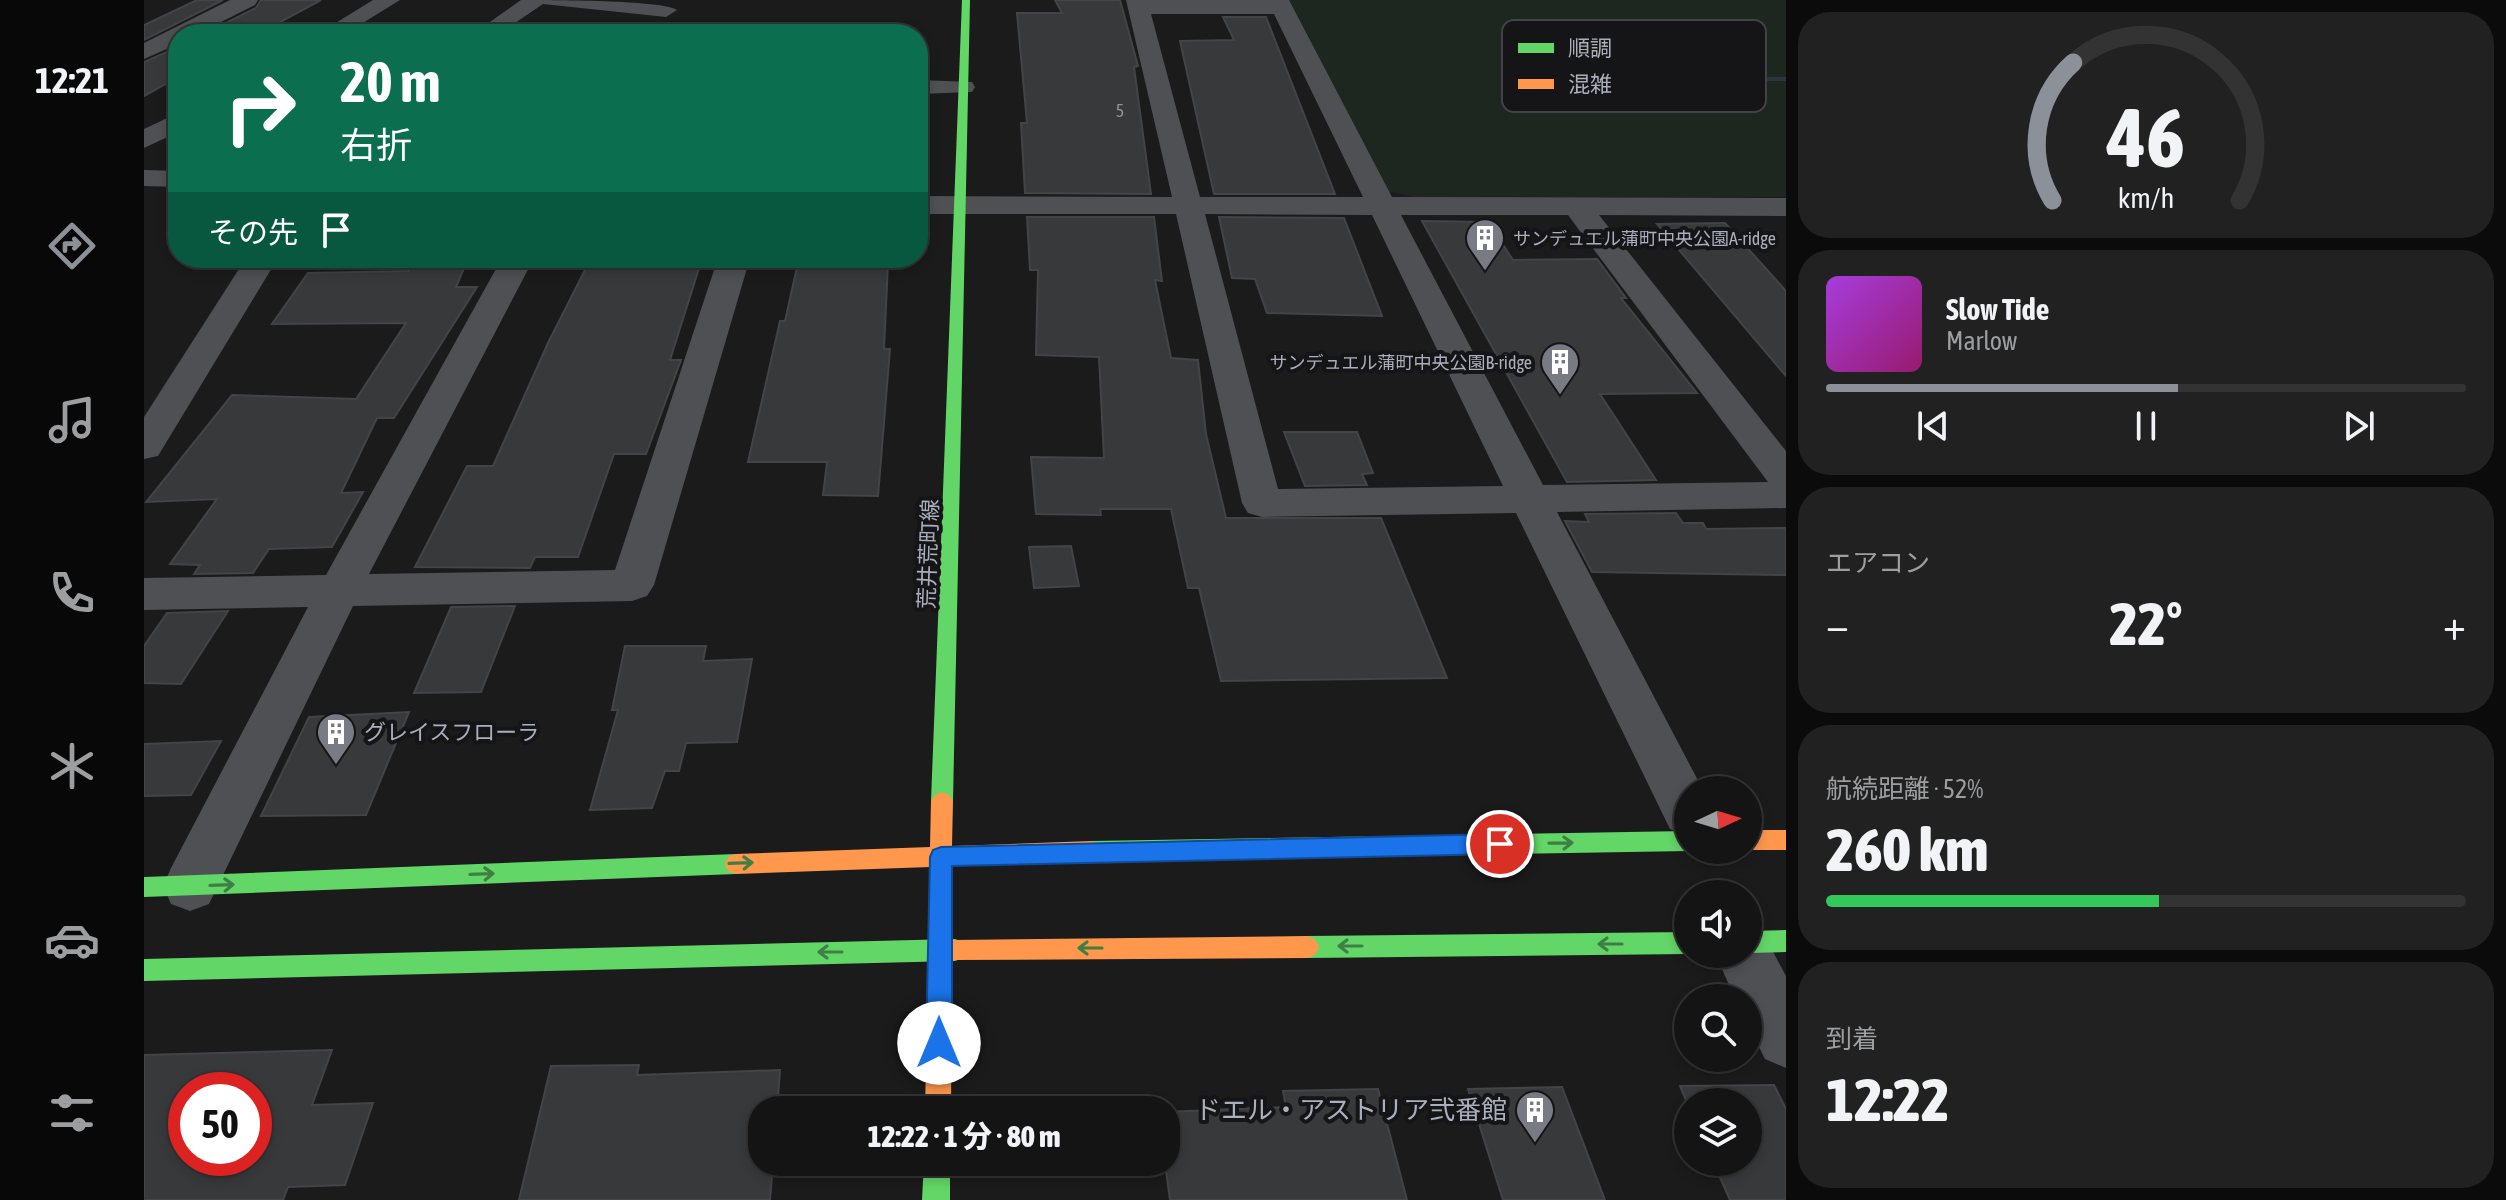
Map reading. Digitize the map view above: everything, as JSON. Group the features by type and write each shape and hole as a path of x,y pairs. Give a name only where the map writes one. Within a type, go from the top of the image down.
{"street":[{"path":"199,24 247,0"},
{"path":"347,24 389,0"},
{"path":"499,24 535,0"},
{"path":"551,0 673,5"},
{"name":"荒井荒町線","path":"938,1096 938,951 966,0"},
{"path":"1674,786 1528,499 1280,4 1138,4 1262,503 1528,499 1786,495"},
{"path":"649,24 673,5"},
{"path":"144,52 168,40"},
{"path":"928,87 963,87"},
{"path":"144,140 168,115"},
{"path":"144,178 168,179"},
{"path":"928,205 1786,207"},
{"path":"1578,208 1786,478"},
{"path":"144,447 256,268"},
{"path":"190,886 338,592 513,268"},
{"path":"144,594 632,585 731,268"},
{"path":"144,383 186,382"},
{"path":"1762,840 1786,840"},
{"path":"144,887 941,857 1674,841"},
{"path":"1762,942 1786,941"},
{"path":"144,970 938,951 1674,943"},
{"path":"1751,968 1786,1038"},
{"path":"936,1200 937,1176"}],"shaded area":[{"path":"1278,0 1786,0 1786,197 1421,198 1372,185"}],"building":[{"path":"197,0 223,0 176,24 168,24 168,28 144,40 144,25"},
{"path":"261,0 321,0 277,24 224,24 256,8"},
{"path":"1055,0 1120,0 1138,66 1134,67 1151,194 1025,193 1021,123 1027,123 1017,13 1062,13"},
{"path":"1223,17 1266,17 1335,194 1214,194 1180,41 1234,40"},
{"path":"168,51 168,83 144,96 144,62"},
{"path":"1027,217 1154,217 1162,281 1155,280 1171,358 1198,360 1206,434 1226,518 1381,518 1447,678 1221,681 1199,588 1188,588 1171,509 1100,509 1101,515 1036,514 1031,457 1104,458 1099,357 1036,355 1038,270 1030,270"},
{"path":"1219,217 1344,218 1382,316 1267,313 1255,279 1232,278"},
{"path":"1422,221 1488,222 1513,260 1597,259 1626,298 1621,298 1697,393 1600,394 1656,480 1567,482"},
{"path":"1725,223 1786,291 1786,376 1657,224"},
{"path":"410,268 464,268 456,287 477,287 394,418 377,418 341,493 363,492 332,547 269,549 253,573 194,574 200,565 170,564 217,499 146,502 232,395 356,399 406,323 272,324 308,273 408,271"},
{"path":"586,268 699,268 670,360 681,360 646,454 614,454 578,557 535,557 530,568 415,567 467,466 493,466 548,343"},
{"path":"797,268 888,268 884,349 890,349 878,496 823,495 827,462 748,462 780,321 785,321"},
{"path":"1284,432 1357,432 1373,473 1362,474 1367,485 1305,486"},
{"path":"1676,513 1683,523 1703,523 1706,529 1786,528 1786,575 1592,572 1565,521 1589,522 1585,514"},
{"path":"1071,546 1079,586 1034,588 1029,547"},
{"path":"515,606 481,692 414,693 451,607"},
{"path":"228,611 181,684 144,683 144,646 167,613"},
{"path":"625,646 706,646 703,661 752,659 737,742 686,743 679,771 665,771 652,808 590,810 618,710 612,710"},
{"name":"グレイスフローラ","path":"409,712 366,815 261,816 309,717"},
{"path":"221,741 191,795 144,796 144,744"},
{"path":"332,1050 312,1105 373,1103 345,1185 288,1187 283,1200 144,1200 144,1055"},
{"path":"639,1065 637,1075 780,1070 778,1096 748,1096 748,1176 772,1176 770,1200 519,1200 551,1066"},
{"path":"1774,1085 1786,1109 1786,1200 1730,1200 1719,1176 1762,1176 1762,1088 1680,1086"},
{"name":"ドエル・アストリア弐番館","path":"1562,1087 1605,1200 1503,1200 1468,1089"},
{"path":"1378,1089 1407,1200 1170,1200 1167,1176 1180,1176 1180,1111 1286,1107 1283,1091"}],"waterway":[{"path":"1766,79 1786,79"}],"traffic: fast":[{"path":"942,801 966,0"},
{"path":"1091,851 1674,841"},
{"path":"144,887 736,864"},
{"path":"1762,942 1786,941"},
{"path":"1307,947 1674,943"},
{"path":"144,970 955,950"},
{"path":"936,1200 937,1176"}],"traffic: slow":[{"path":"938,1096 942,801"},
{"path":"1762,840 1786,840"},
{"path":"736,864 1091,851"},
{"path":"955,950 1307,947"}],"place":[{"name":"サンデュエル蒲町中央公園A-ridge","path":"1485,272"},
{"name":"サンデュエル蒲町中央公園B-ridge","path":"1560,396"},
{"name":"グレイスフローラ","path":"336,766"},
{"name":"ドエル・アストリア弐番館","path":"1535,1144"}],"route":[{"path":"939,1043 941,857 1500,844"}]}
